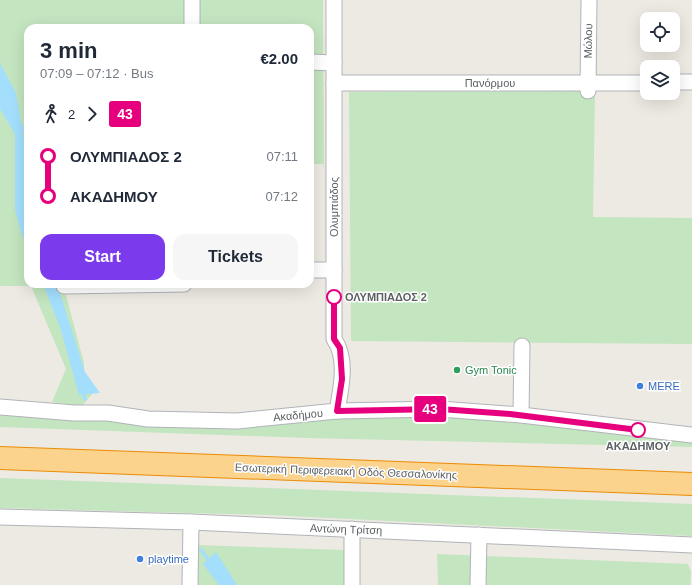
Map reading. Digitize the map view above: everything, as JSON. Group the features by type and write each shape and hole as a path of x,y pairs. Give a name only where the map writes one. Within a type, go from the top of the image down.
{"highway":[{"name":"Εσωτερική Περιφερειακή Οδός Θεσσαλονίκης","path":"0,444 692,469"},
{"name":"Εσωτερική Περιφερειακή Οδός Θεσσαλονίκης","path":"0,458 692,484"},
{"path":"0,466 24,466 36,460"}],"street":[{"path":"192,0 192,24"},
{"name":"Ολυμπιάδος","path":"334,0 334,339 340,348 342,374 337,411"},
{"name":"Μώλου","path":"588,82 589,0"},
{"path":"314,62 334,63"},
{"name":"Πανόρμου","path":"334,83 640,82"},
{"path":"680,82 692,82"},
{"path":"314,270 334,270"},
{"path":"521,415 522,346"},
{"name":"Ακαδήμου","path":"0,407 74,413 108,413 148,419 230,421 337,411 440,409 521,415 692,435"},
{"name":"Αντώνη Τρίτση","path":"0,517 191,522 479,534 692,545"},
{"path":"190,585 191,522"},
{"path":"352,529 352,585"},
{"path":"478,585 479,534"}],"green space":[{"path":"0,0 323,0 324,168 323,164 314,164 314,24 24,24 24,286 0,286"},
{"path":"595,91 593,217 692,218 692,344 351,341 349,92"},
{"path":"32,288 64,288 84,363 84,371 92,394 82,406 52,402 66,369"},
{"path":"0,415 118,422 216,425 321,418 453,417 692,440 692,447 307,438 0,427"},
{"path":"0,478 692,504 692,536 269,515 0,508"},
{"path":"195,545 345,550 345,585 196,585"},
{"path":"437,554 688,564 691,572 690,585 438,585"}],"water":[{"path":"0,63 16,93 24,140 24,239 15,210 15,134 0,109"},
{"path":"45,288 58,288 85,372 100,393 79,395 60,327"},
{"path":"216,552 237,585 219,585 203,564"}],"waterway":[{"path":"20,125 24,131"},
{"path":"82,391 85,399"},
{"path":"201,550 210,562"}],"bus line":[{"name":"43","path":"334,297 334,339 340,348 342,369 337,411 440,409 510,414 638,430"}],"place":[{"name":"ΟΛΥΜΠΙΑΔΟΣ 2","path":"334,297"},
{"name":"Gym Tonic","path":"457,370"},
{"name":"MERE","path":"640,386"},
{"name":"ΑΚΑΔΗΜΟΥ","path":"638,430"},
{"name":"playtime","path":"140,559"}]}
